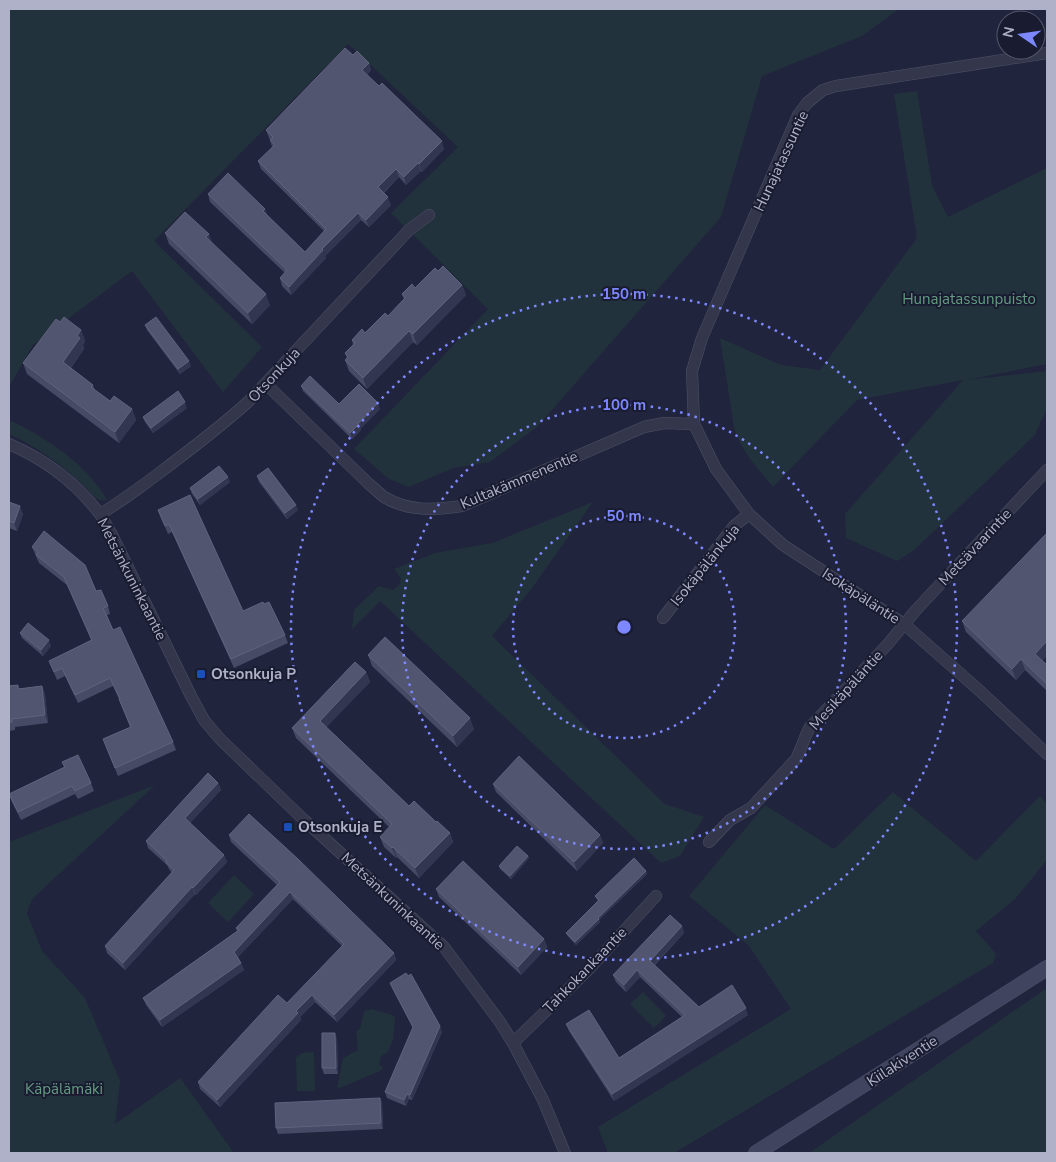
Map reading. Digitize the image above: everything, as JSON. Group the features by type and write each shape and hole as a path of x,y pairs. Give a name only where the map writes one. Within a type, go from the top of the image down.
{"street":[{"name":"Hunajatassuntie","path":"694,424 692,371 702,338 798,115 807,103 823,90 836,86 1047,53"},
{"name":"Otsonkuja","path":"100,514 165,469 222,426 266,384 409,230 429,215"},
{"name":"Kultakämmenentie","path":"266,384 369,484 385,497 404,506 422,510 462,506 644,427 664,423 694,424"},
{"name":"Isokäpäläntie","path":"694,424 716,469 749,514 783,544 904,624 980,691 1047,754"},
{"name":"Metsänkuninkaantie","path":"9,444 50,466 78,489 100,514 190,696 204,720 220,740 302,818 444,947 500,1022 513,1043 543,1100 565,1153"},
{"name":"Metsävaarintie","path":"904,624 1047,470"},
{"name":"Isokäpälänkuja","path":"662,618 734,526 749,514"},
{"name":"Mesikäpäläntie","path":"709,842 730,820 752,808 796,759 810,727 904,624"},
{"name":"Tahkokankaantie","path":"513,1043 588,969 656,896"},
{"name":"Kiilakiventie","path":"756,1153 1047,968"}],"green space":[{"path":"9,9 899,9 862,36 762,76 721,217 537,427 490,462 453,468 409,487 389,479 354,449 488,309 391,213 458,147 348,44 154,241 262,347 223,392 132,271 33,345 9,387"},
{"name":"Hunajatassunpuisto","path":"917,91 932,186 948,217 1047,168 1047,364 966,380 1047,371 1047,408 1035,435 913,551 897,561 846,538 845,514 963,380 857,400 773,487 750,459 737,436 720,338 781,365 820,370 917,238 894,94"},
{"path":"9,420 51,443 77,463 99,487 107,500 97,499 59,464 9,434"},
{"path":"593,502 532,588 492,636 665,804 704,817 680,856 661,863 380,601 352,629 354,610 379,586 393,590 399,585 401,578 394,569 435,553 492,543"},
{"name":"Käpälämäki","path":"155,785 32,899 27,913 42,951 85,998 120,1081 115,1124 180,1078 234,1153 9,1153 9,842"},
{"path":"893,792 976,861 1040,796 1047,804 1047,860 1016,898 976,931 996,954 993,963 674,1153 608,1153 598,1127 791,1009 749,946 689,896 765,805 834,849"},
{"path":"234,875 254,894 228,922 208,903"},
{"path":"1044,990 1047,990 1047,1153 809,1153"},
{"path":"643,992 666,1016 654,1028 630,1004"},
{"path":"371,1009 393,1015 395,1018 393,1040 388,1052 381,1056 379,1065 383,1067 382,1070 340,1088 337,1087 343,1058 358,1050 356,1031 360,1029 364,1011"},
{"path":"314,1052 315,1091 297,1091 296,1058 301,1053"}],"building":[{"path":"345,48 353,55 357,51 369,63 362,70 379,86 382,83 442,141 404,177 396,169 378,187 388,197 366,220 358,213 322,249 289,287 280,278 287,270 208,194 228,173 305,252 326,229 258,161 275,145 270,140 273,137 266,130"},
{"path":"185,212 209,234 206,237 266,294 248,313 165,233"},
{"path":"443,266 462,285 413,334 409,331 363,378 345,360 348,357 345,353 355,343 352,340 362,329 365,333 385,313 388,316 405,298 402,294 412,284 415,288 435,268 438,271"},
{"path":"64,317 81,330 77,336 80,338 63,362 110,401 114,396 132,409 115,432 23,363 56,319 60,322"},
{"path":"156,317 189,361 178,369 145,325"},
{"path":"310,376 339,404 359,384 378,403 350,433 301,386"},
{"path":"178,391 185,402 151,428 143,417"},
{"path":"219,466 228,477 198,499 190,488"},
{"path":"268,468 296,505 285,513 257,476"},
{"path":"190,495 243,611 263,602 264,604 269,602 285,635 231,659 169,524 165,526 158,510"},
{"path":"9,502 20,506 14,523 9,521"},
{"path":"44,531 85,565 96,591 101,590 108,606 103,608 113,630 120,627 173,742 115,768 103,739 131,727 110,678 75,695 62,668 54,672 49,661 92,640 64,577 36,555 38,552 32,547"},
{"path":"1047,533 1047,641 1035,654 1047,665 1047,684 1021,659 1012,669 962,621"},
{"path":"28,623 49,640 41,650 20,633"},
{"path":"385,637 470,718 453,736 368,655"},
{"path":"355,662 366,672 320,721 409,806 414,801 450,833 415,868 380,837 392,824 292,728"},
{"path":"18,685 18,689 42,686 45,715 12,719 12,722 9,722 9,686"},
{"path":"78,755 91,783 75,791 72,786 18,812 9,794 65,767 62,762"},
{"path":"519,756 600,835 574,862 493,784"},
{"path":"208,773 218,783 185,818 224,855 192,887 123,963 105,946 174,870 146,841"},
{"path":"249,814 394,953 334,1015 312,995 296,1011 298,1013 217,1100 198,1082 278,995 287,1003 344,944 290,892 234,952 241,963 160,1020 143,998 239,930 236,928 280,882 229,835"},
{"path":"517,846 528,856 510,876 499,866"},
{"path":"634,858 646,871 575,942 566,933 599,900 595,896"},
{"path":"463,861 544,939 518,967 436,889"},
{"path":"670,915 682,926 650,961 699,1007 732,985 746,1008 612,1094 566,1024 589,1010 619,1058 685,1015 637,970 624,985 613,975"},
{"path":"406,973 408,976 411,974 440,1026 410,1095 407,1094 404,1100 385,1092 413,1027 390,983"},
{"path":"322,1033 335,1033 336,1068 322,1068"},
{"path":"380,1098 381,1123 276,1128 275,1103"}],"place":[{"name":"Otsonkuja P","path":"201,674"},
{"name":"Otsonkuja E","path":"288,827"}]}
